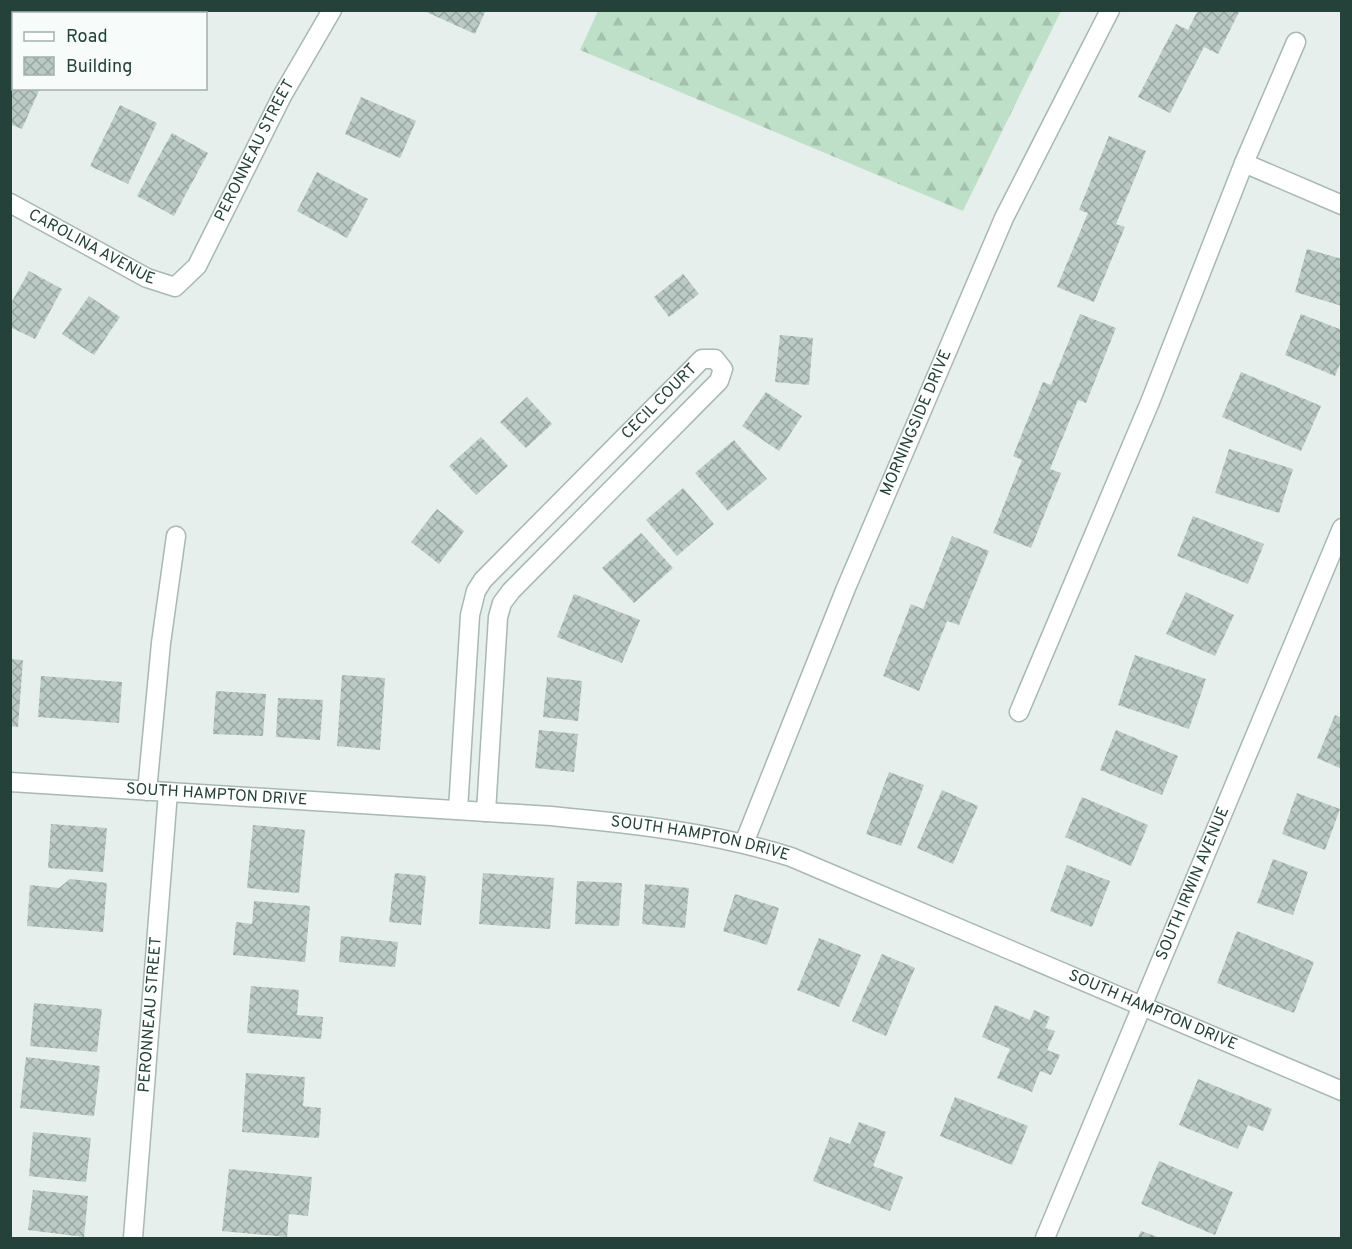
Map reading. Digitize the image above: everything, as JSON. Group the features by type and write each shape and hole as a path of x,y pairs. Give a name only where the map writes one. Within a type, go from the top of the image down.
{"street":[{"name":"PERONNEAU STREET","path":"175,287 197,266 282,96 332,10"},
{"name":"MORNINGSIDE DRIVE","path":"744,843 846,588 1004,218 1110,10"},
{"path":"1019,712 1150,402 1244,163 1296,42"},
{"path":"1244,163 1341,205"},
{"name":"CAROLINA AVENUE","path":"10,203 147,278 175,287"},
{"name":"CECIL COURT","path":"458,810 470,615 476,591 483,580 702,359 715,359 723,369 719,381 511,591 502,603"},
{"name":"SOUTH IRWIN AVENUE","path":"1045,1239 1341,528"},
{"path":"147,791 161,643 176,536"},
{"path":"476,591 502,603 498,617 486,812"},
{"name":"SOUTH HAMPTON DRIVE","path":"10,782 551,816 616,822 744,843 791,857 1341,1091"},
{"name":"PERONNEAU STREET","path":"133,1239 168,792"}],"green space":[{"path":"598,10 1061,11 963,211 580,50"}],"building":[{"path":"422,10 486,10 475,34"},
{"path":"1198,10 1240,10 1218,54 1204,47 1170,113 1138,97 1176,24 1188,30"},
{"path":"10,41 12,42 12,90 39,90 22,129 10,124"},
{"path":"361,97 416,121 400,158 345,134"},
{"path":"120,105 157,123 128,184 90,166"},
{"path":"172,133 208,153 174,216 137,196"},
{"path":"1109,136 1146,151 1116,224 1125,227 1094,302 1057,287 1088,213 1079,210"},
{"path":"317,172 368,199 347,238 297,211"},
{"path":"1307,249 1342,259 1342,306 1295,292"},
{"path":"29,271 62,289 35,339 10,327 10,305"},
{"path":"683,274 699,294 669,317 654,297"},
{"path":"89,296 120,317 94,355 62,334"},
{"path":"1080,314 1116,328 1086,403 1078,400 1050,469 1061,473 1031,548 993,533 1022,460 1013,456 1043,382 1051,385"},
{"path":"1301,314 1342,330 1342,359 1335,376 1285,355"},
{"path":"780,335 813,338 809,385 775,382"},
{"path":"1241,372 1321,406 1301,451 1222,417"},
{"path":"766,392 802,416 779,451 742,426"},
{"path":"527,397 552,424 526,448 500,422"},
{"path":"481,437 508,466 476,495 449,466"},
{"path":"734,440 767,479 728,511 695,473"},
{"path":"1229,449 1293,469 1279,513 1215,493"},
{"path":"683,488 714,524 677,556 646,520"},
{"path":"437,509 464,531 439,564 411,542"},
{"path":"1193,516 1264,544 1248,584 1177,556"},
{"path":"641,533 673,568 634,603 602,568"},
{"path":"952,536 989,551 959,625 947,621 919,691 883,676 911,604 923,609"},
{"path":"1186,592 1234,615 1215,656 1166,634"},
{"path":"574,594 640,620 622,663 557,637"},
{"path":"1135,655 1206,679 1189,729 1118,705"},
{"path":"10,659 23,660 18,727 10,726"},
{"path":"342,675 385,678 380,750 337,746"},
{"path":"41,676 122,682 119,723 38,717"},
{"path":"547,677 582,681 578,721 543,717"},
{"path":"216,691 266,694 263,736 213,734"},
{"path":"278,698 323,700 320,740 276,737"},
{"path":"1335,715 1342,718 1342,769 1317,758"},
{"path":"539,730 578,734 574,772 535,768"},
{"path":"1116,730 1178,756 1162,795 1100,770"},
{"path":"889,772 924,785 901,846 866,834"},
{"path":"942,790 978,806 953,864 917,848"},
{"path":"1297,793 1340,809 1325,850 1282,834"},
{"path":"1082,797 1148,825 1131,866 1065,837"},
{"path":"51,824 107,828 103,872 48,868"},
{"path":"253,825 305,830 299,893 247,888"},
{"path":"1273,859 1308,872 1293,915 1257,903"},
{"path":"1067,865 1110,881 1092,927 1050,911"},
{"path":"395,873 426,876 421,925 389,922"},
{"path":"483,873 554,878 550,929 479,924"},
{"path":"70,879 107,883 103,932 27,926 30,885 59,888"},
{"path":"577,881 622,883 619,926 575,924"},
{"path":"645,884 689,888 685,928 642,924"},
{"path":"735,894 779,908 767,945 723,931"},
{"path":"254,901 310,906 305,962 233,955 236,922 252,924"},
{"path":"1237,931 1314,962 1294,1013 1217,983"},
{"path":"341,936 398,942 395,967 339,962"},
{"path":"819,938 861,955 839,1007 797,990"},
{"path":"882,954 915,968 886,1036 852,1021"},
{"path":"251,986 299,990 297,1015 323,1017 321,1039 247,1033"},
{"path":"34,1003 102,1009 97,1052 30,1046"},
{"path":"995,1005 1030,1020 1034,1010 1050,1017 1045,1028 1055,1031 1047,1050 1060,1055 1051,1075 1040,1071 1032,1092 997,1078 1010,1049 982,1037"},
{"path":"26,1057 100,1066 94,1116 20,1108"},
{"path":"246,1073 305,1077 303,1106 321,1108 319,1138 242,1132"},
{"path":"1198,1079 1272,1109 1263,1131 1248,1125 1238,1149 1179,1125"},
{"path":"955,1097 1028,1126 1012,1165 940,1136"},
{"path":"859,1122 886,1132 873,1166 903,1177 890,1211 813,1181 830,1137 850,1144"},
{"path":"33,1132 91,1138 86,1182 29,1176"},
{"path":"1159,1161 1233,1192 1215,1235 1141,1204"},
{"path":"229,1169 312,1177 308,1216 289,1214 287,1237 222,1231"},
{"path":"33,1190 88,1196 84,1237 28,1230"},
{"path":"1141,1231 1160,1238 1138,1238"}]}
